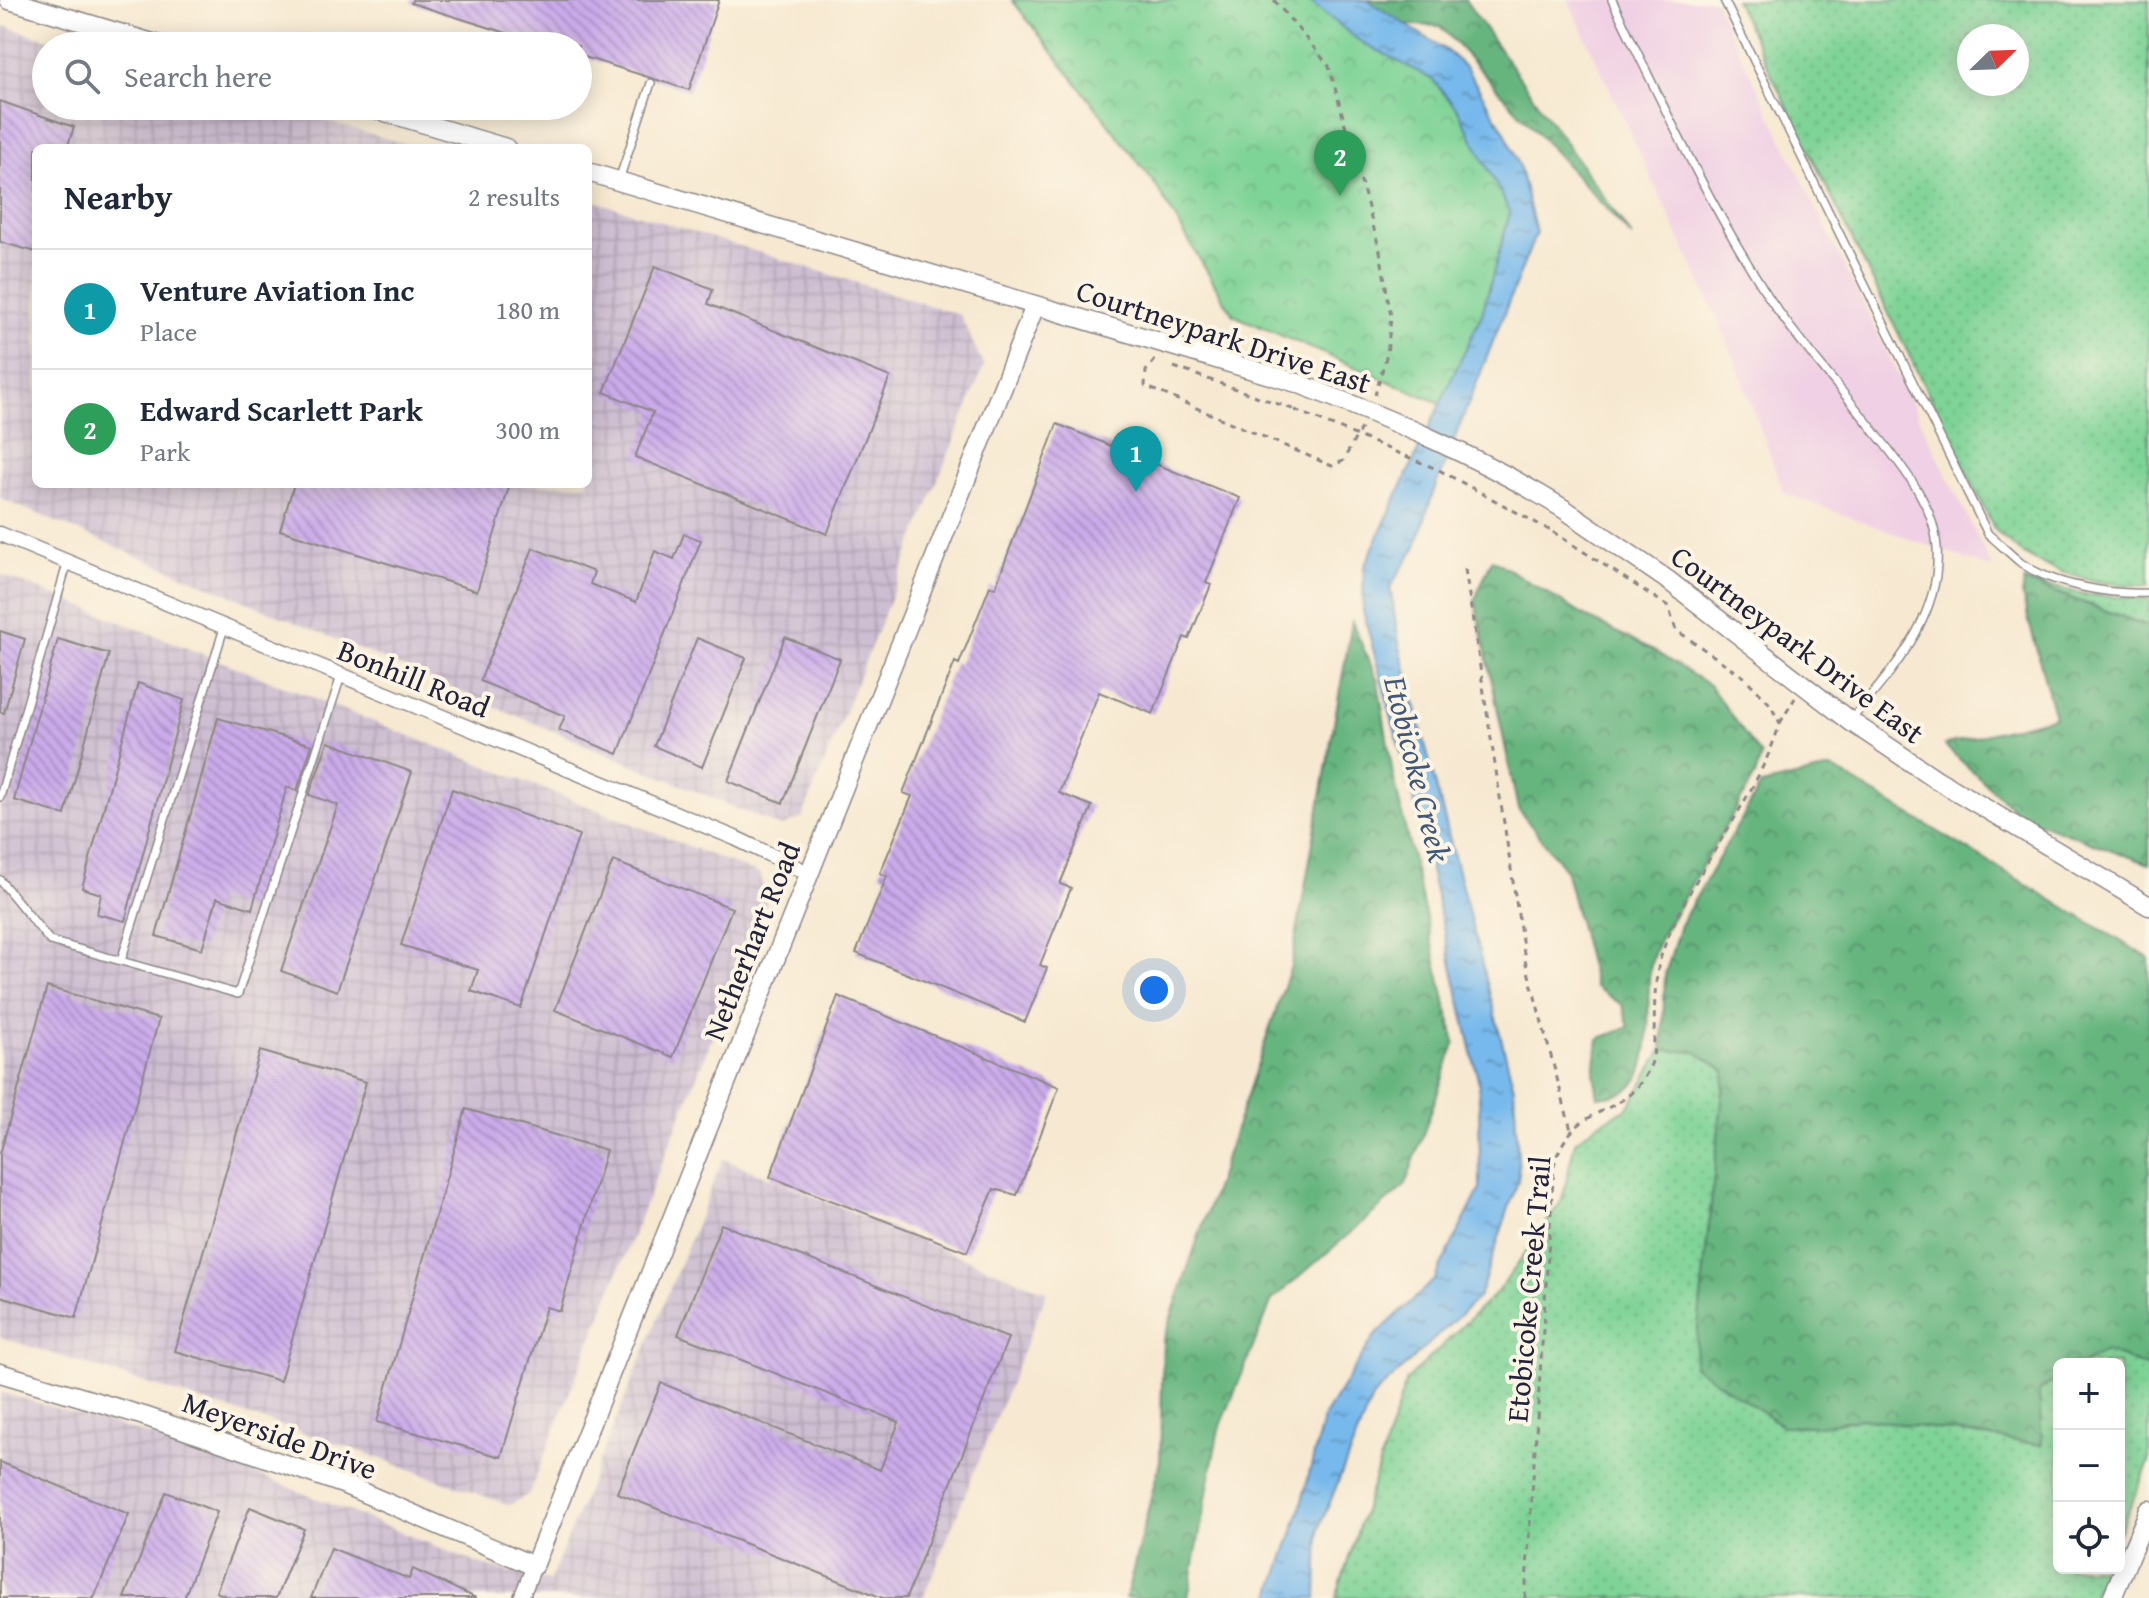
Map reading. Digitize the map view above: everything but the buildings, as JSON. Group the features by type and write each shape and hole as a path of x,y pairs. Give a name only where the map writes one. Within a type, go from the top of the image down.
{"street":[{"path":"9,0 116,32"},
{"path":"412,120 493,144"},
{"name":"Courtneypark Drive East","path":"592,173 1297,383 1431,437 1517,480 1564,509 1669,581 1850,721 1936,779 2149,906"},
{"name":"Netherhart Road","path":"521,1598 1035,306"},
{"name":"Bonhill Road","path":"0,534 735,838 808,873"},
{"name":"Meyerside Drive","path":"0,1373 144,1416 343,1484 534,1566"},
{"path":"2112,1598 2149,1510"}],"lane":[{"path":"1612,0 1727,228 1772,301 1886,446 1933,519 1938,549 1933,603 1898,664 1850,721"},
{"path":"1724,0 1988,534 2024,565 2080,586 2118,594 2149,593"},
{"path":"619,182 651,83"},
{"path":"0,797 69,560"},
{"path":"121,961 224,628"},
{"path":"0,880 50,941 238,994 341,676"}],"path":[{"path":"1274,0 1329,66 1343,111 1391,299 1389,346 1377,389"},
{"path":"1352,449 1343,461 1332,466 1145,386 1146,371 1154,360 1295,410 1439,470 1553,532 1668,606 1672,610 1676,630 1744,677 1769,703 1780,723"},
{"path":"1465,569 1525,960 1571,1130"},
{"name":"Etobicoke Creek Trail","path":"1525,1598 1554,1165 1560,1146 1571,1130 1592,1115 1624,1101 1637,1091 1647,1076 1653,1059 1661,953 1673,926 1753,789 1780,723 1803,684"}],"shaded area":[{"path":"1568,0 1714,0 1993,569 1784,493 1728,341"},
{"path":"0,25 32,34 32,120 324,120 405,144 32,144 32,488 592,488 592,200 960,315 984,366 802,818 781,827 0,498"},
{"path":"0,574 759,874 767,901 529,1494 509,1505 351,1448 0,1337"},
{"path":"723,1159 1047,1292 923,1598 0,1598 0,1392 184,1445 482,1565 550,1581"}],"green space":[{"path":"1012,0 1316,0 1441,68 1521,211 1456,410 1233,315 1153,181"},
{"path":"1355,0 1465,0 1632,237 1440,26 1383,24"},
{"path":"1735,0 2149,0 2149,585 2107,583 2065,573 2026,555 1994,528"},
{"path":"1492,559 1588,618 1649,648 1709,685 1761,756 1755,776 1659,940 1650,970 1648,1033 1643,1066 1628,1090 1617,1094 1598,1097 1594,1073 1598,1039 1629,1027 1622,1005 1595,987 1565,869 1518,809 1475,599"},
{"path":"2024,581 2089,595 2149,599 2149,626"},
{"path":"2024,581 2149,627 2149,864 2021,816 1944,745 2055,717 2022,596"},
{"path":"1352,622 1378,682 1393,775 1455,1043 1405,1186 1272,1300 1218,1433 1188,1598 1126,1598 1160,1461 1163,1341 1291,966"},
{"path":"1832,768 2149,958 2149,1368 2105,1351 2093,1358 2053,1358 2053,1382 2039,1390 2042,1445 1862,1418 1819,1426 1783,1426 1694,1366 1725,1071 1696,1052 1662,1050 1665,975 1680,925 1761,785"},
{"path":"1662,1050 1696,1052 1725,1071 1694,1366 1819,1426 1862,1418 2042,1444 2037,1392 2053,1383 2053,1574 2101,1574 2091,1598 1336,1598 1406,1381 1500,1289 1562,1200 1575,1142 1596,1125 1628,1108"},
{"path":"2105,1351 2123,1358 2094,1358"},
{"path":"2125,1359 2149,1368 2149,1462 2125,1519"}],"water":[{"name":"Etobicoke Creek","path":"1308,0 1367,0 1446,50 1466,68 1505,132 1519,165 1536,233 1433,493 1416,546 1390,587 1399,643 1514,1088 1519,1178 1479,1297 1373,1396 1319,1529 1317,1598 1270,1598 1299,1513 1324,1416 1374,1337 1434,1280 1480,1189 1479,1083 1416,809 1363,611 1364,567 1482,314 1510,212 1458,110 1432,79 1358,40"}],"place":[{"name":"Edward Scarlett Park","path":"1340,196"},
{"name":"Venture Aviation Inc","path":"1136,492"}]}
